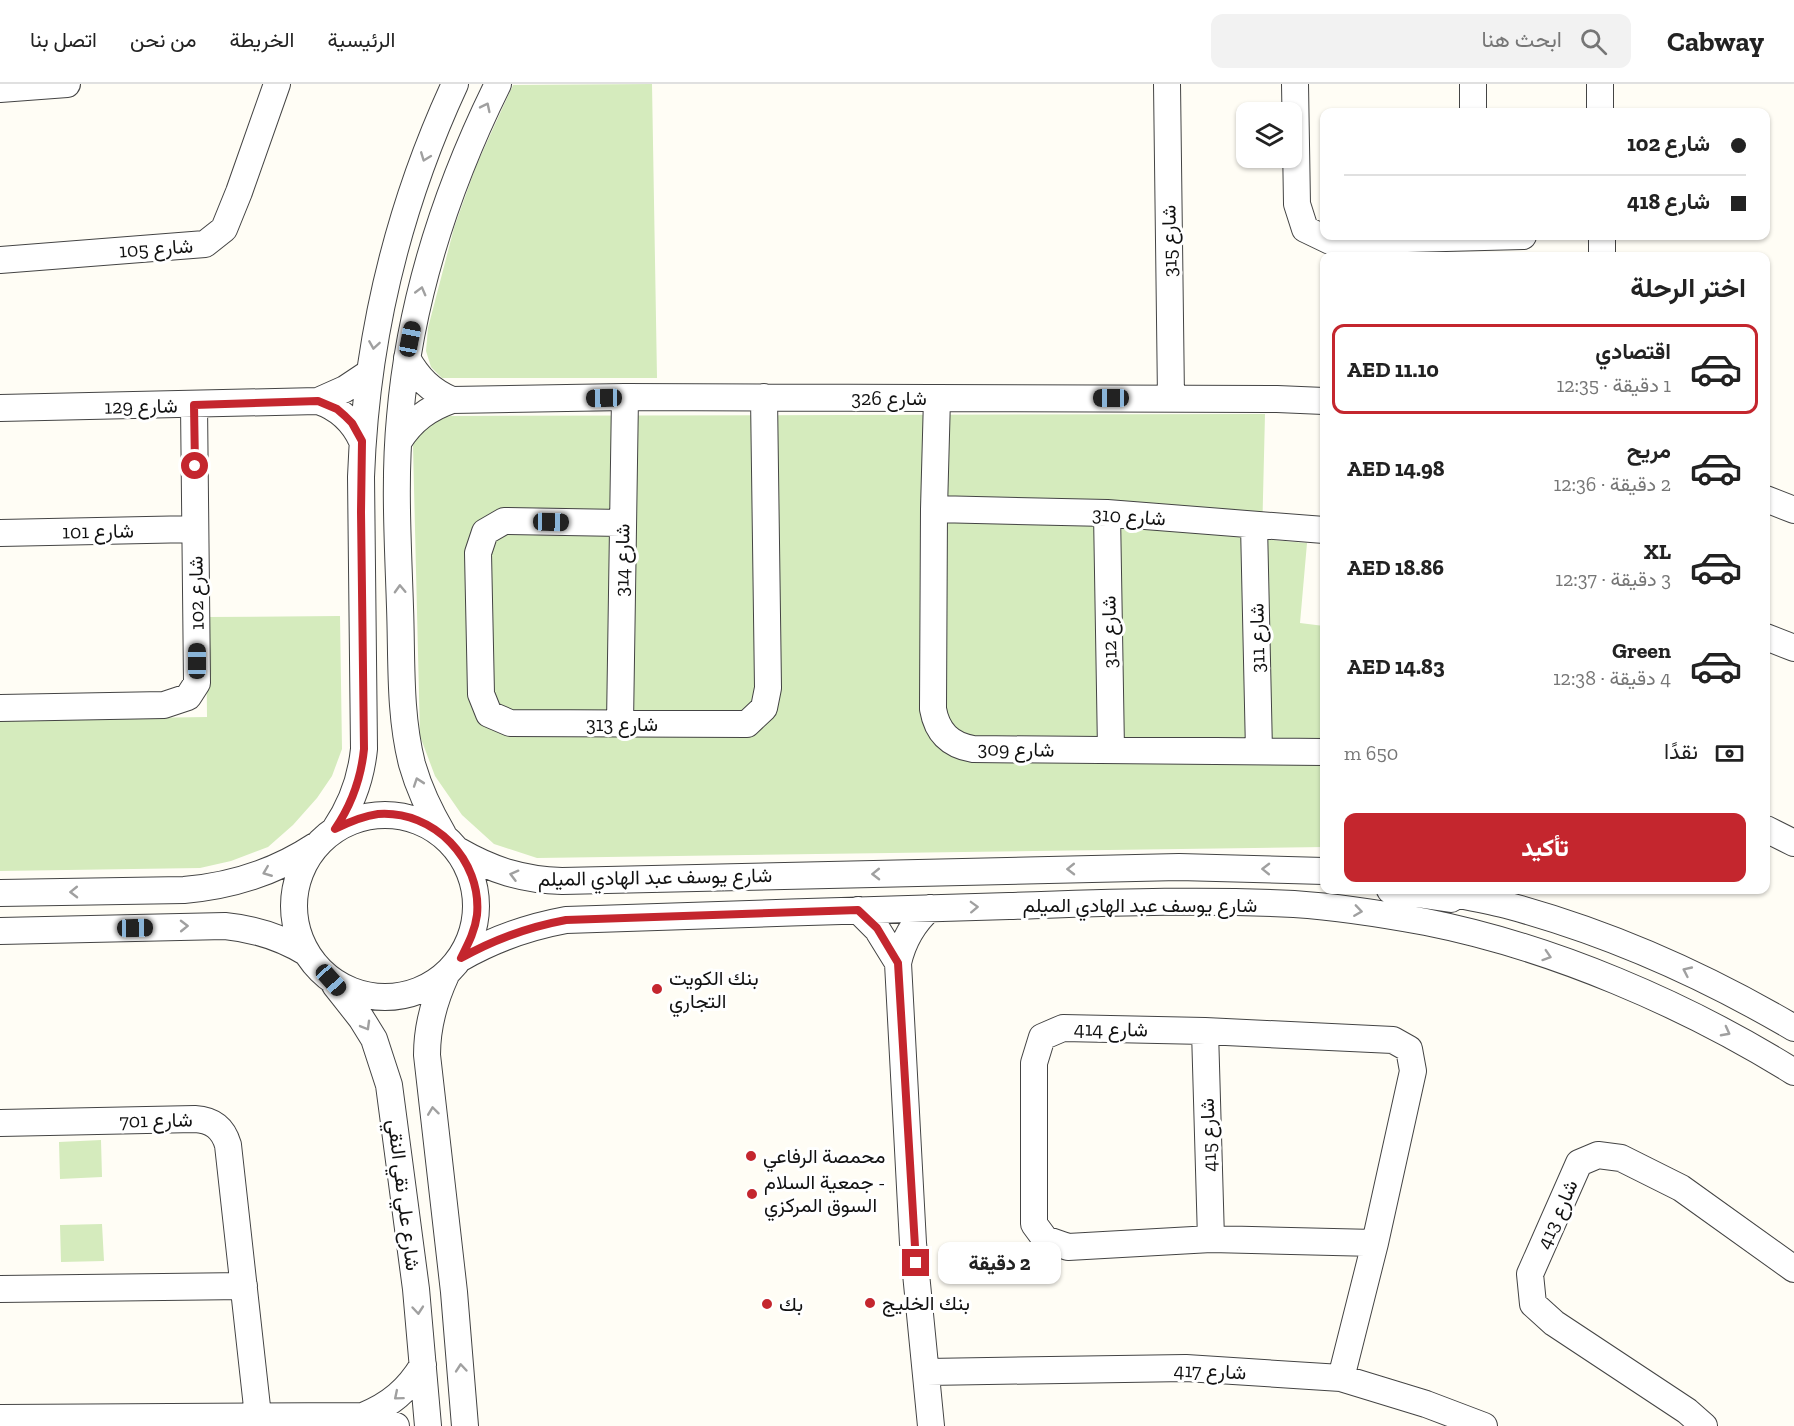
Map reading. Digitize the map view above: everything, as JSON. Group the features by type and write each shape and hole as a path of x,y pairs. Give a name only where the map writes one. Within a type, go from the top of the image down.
{"street":[{"path":"0,89 67,84"},
{"name":"شارع 105","path":"0,260 206,244 224,229 240,192 277,84"},
{"path":"455,84 403,219 382,303 369,373 362,441 365,730 362,767 352,801 304,863 296,885 293,908 297,931 307,953 331,980 349,990 369,996 389,997 410,994 429,987 453,966 472,938 477,916 476,893 470,871 420,790 412,766 404,722 397,492 399,441 407,358 418,300 442,218 469,145 498,84"},
{"name":"شارع 315","path":"1167,84 1171,398"},
{"path":"1295,84 1297,204 1305,229 1320,236"},
{"path":"1473,84 1473,108"},
{"path":"1600,84 1600,108"},
{"path":"1328,240 1359,240"},
{"path":"407,358 425,384 452,400"},
{"name":"شارع 129","path":"0,408 318,401 345,389 369,373"},
{"name":"شارع 314","path":"620,724 625,397"},
{"name":"شارع 326","path":"399,441 413,422 423,414 452,400 764,397 1171,398 1320,401"},
{"name":"شارع 313","path":"622,523 504,521 485,532 478,553 482,694 489,714 510,723 747,724 764,708 768,688 764,397"},
{"name":"شارع 309","path":"937,398 933,709 939,728 953,743 973,749 1320,752"},
{"path":"318,401 337,409 345,416 352,423 362,441"},
{"name":"شارع 102","path":"0,708 164,705 188,697 197,683 194,405"},
{"path":"1770,501 1794,510"},
{"name":"شارع 310","path":"934,509 1107,513 1320,530"},
{"name":"شارع 312","path":"1107,513 1111,750"},
{"name":"شارع 311","path":"1254,525 1259,751"},
{"name":"شارع 101","path":"0,533 195,529"},
{"path":"1770,639 1794,648"},
{"path":"363,657 382,663 402,657"},
{"path":"0,893 184,890 231,884 277,868 356,819 379,814 402,816 424,822 451,843"},
{"path":"1770,831 1794,843"},
{"name":"شارع يوسف عبد الهادي الميلم","path":"451,843 498,870 519,877 562,881 1179,867 1312,870"},
{"path":"1293,904 1301,895 1304,882 1312,870"},
{"path":"135,928 141,922 146,909 139,891"},
{"path":"1417,894 1505,905"},
{"path":"1453,894 1505,905 1580,928 1670,963 1794,1028"},
{"name":"شارع يوسف عبد الهادي الميلم","path":"453,966 490,943 520,931 566,920 930,908 1172,903 1293,904 1325,898 1496,940 1561,961 1685,1011 1728,1033 1794,1072"},
{"path":"930,908 909,933 898,963 914,1242 931,1426"},
{"path":"858,910 877,928 898,963"},
{"path":"0,931 208,926 243,928 276,937 307,953"},
{"name":"شارع علي نقي النقي","path":"453,966 433,1009 427,1041 428,1070 454,1292 465,1426"},
{"name":"شارع علي نقي النقي","path":"331,980 362,1018 383,1062 389,1085 416,1289 428,1426"},
{"name":"شارع 414","path":"1341,1378 1375,1243 1413,1071 1410,1049 1393,1040 1204,1031 1063,1028 1042,1038 1034,1062 1034,1224 1045,1239 1068,1247 1211,1239 1375,1243"},
{"name":"شارع 415","path":"1204,1031 1211,1239"},
{"name":"شارع 701","path":"0,1123 195,1119 218,1126 228,1145 258,1416"},
{"path":"399,1159 411,1150 417,1149 429,1151 439,1159"},
{"name":"شارع 413","path":"1704,1426 1688,1411 1554,1323 1533,1304 1530,1274 1579,1162 1598,1155 1621,1158 1682,1188 1794,1269"},
{"path":"0,1288 244,1286"},
{"path":"363,1416 398,1397 423,1365"},
{"name":"شارع 417","path":"927,1372 1186,1368 1341,1378 1426,1404 1484,1426"},
{"path":"0,1418 69,1422 258,1416 363,1416 396,1426"}],"green space":[{"path":"652,84 657,378 442,378 431,367 426,351 428,328 454,228 476,166 513,85"},
{"path":"1265,414 1262,539 1307,543 1300,623 1320,626 1320,847 537,858 494,844 462,815 435,776 420,736 413,446 422,428 427,424 451,416"},
{"path":"340,616 342,749 332,776 317,798 293,825 268,847 231,861 200,868 0,871 0,720 207,717 206,617"},
{"path":"101,1140 102,1177 60,1179 59,1142"},
{"path":"102,1224 104,1261 61,1262 60,1225"}],"place":[{"name":"بنك الكويت التجاري","path":"657,989"},
{"name":"محمصة الرفاعي","path":"751,1156"},
{"name":"جمعية السلام - السوق المركزي","path":"752,1194"},
{"name":"بنك الخليج","path":"870,1303"},
{"name":"بك","path":"767,1304"}],"route":[{"path":"195,466 194,405 318,401 337,409 358,432 362,441 364,749 358,785 352,801 335,829 356,819 379,814 402,816 424,822 443,834 459,851 470,871 476,893 477,916 472,938 461,958 500,938 543,924 566,920 858,910 877,928 898,963 916,1263"}]}
